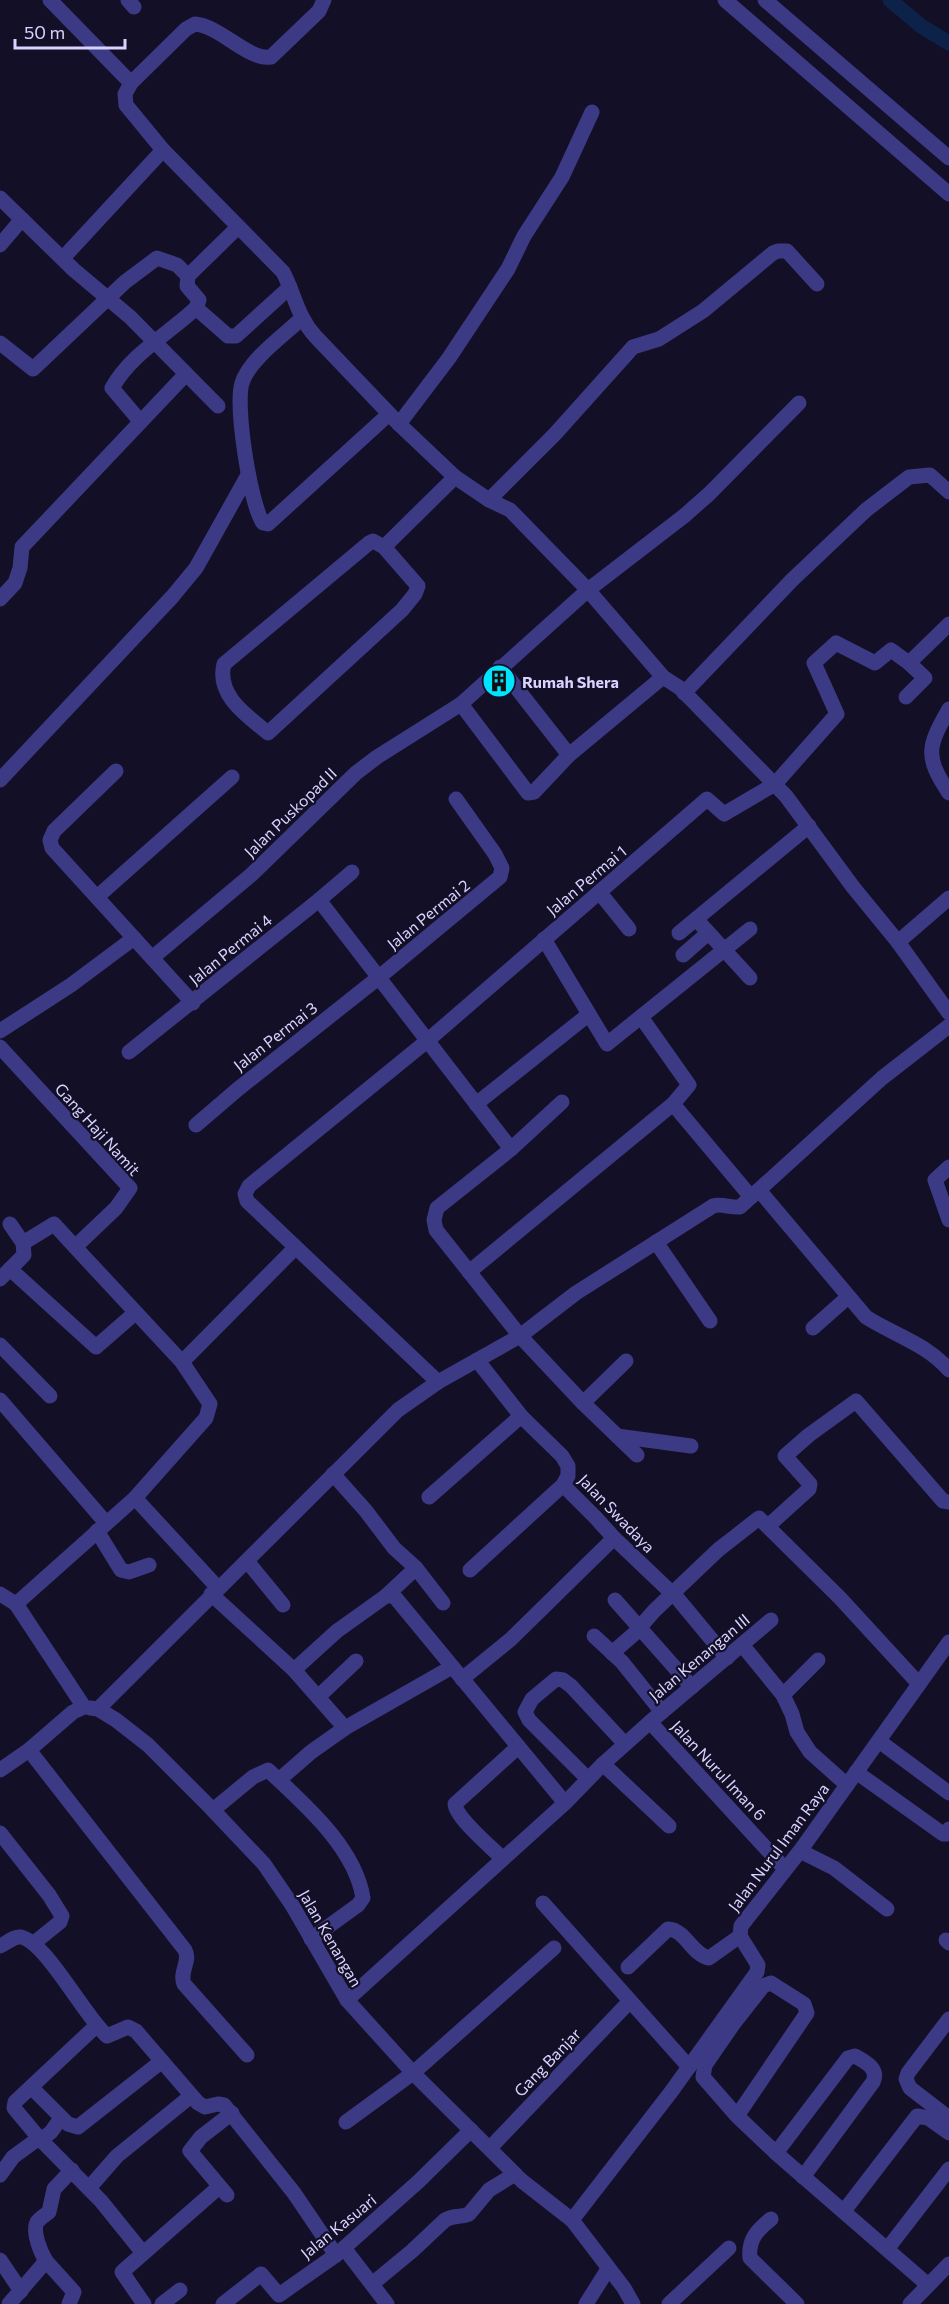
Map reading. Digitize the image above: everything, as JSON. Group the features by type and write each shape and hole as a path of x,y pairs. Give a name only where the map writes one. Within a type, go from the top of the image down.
{"street":[{"path":"50,0 131,83"},
{"path":"324,0 319,11 271,57 267,58 254,54 209,27 195,24 186,29 131,83 125,94 126,105 163,150 283,272 301,319 394,419 455,477 489,500 510,510 588,590 663,678 673,682 775,784 898,942 949,1013"},
{"path":"725,0 949,195"},
{"path":"765,0 949,158"},
{"path":"301,319 267,350 242,382 248,475 263,524 268,524 394,419 449,358 508,269 524,236 562,177 592,112"},
{"path":"63,258 163,150"},
{"path":"0,198 154,341 218,406"},
{"path":"0,245 22,219"},
{"path":"140,421 112,388 119,377 154,341 174,328 196,308 198,300 187,286 188,276 238,227"},
{"path":"489,500 555,434 633,347 659,339 703,311 773,254 778,251 787,251 817,284"},
{"path":"0,343 33,369 36,368 125,282 157,258 177,265 188,276"},
{"path":"196,308 228,336 236,336 290,286"},
{"path":"0,599 15,583 20,568 22,547 186,374"},
{"name":"Jalan Puskopad II","path":"152,958 250,875 357,773 377,757 461,704 588,590 709,494 799,403"},
{"path":"3,771 145,628 190,575 248,475"},
{"path":"684,693 792,580 874,504 909,477 930,475 949,492"},
{"path":"384,547 455,477"},
{"path":"373,541 384,547 418,586 415,594 402,610 268,733 242,711 228,694 221,676 224,664 369,543 373,541"},
{"path":"909,663 949,624"},
{"path":"775,784 837,714 814,663 836,643 875,663 891,650 909,663 925,678 906,697"},
{"path":"500,667 569,755"},
{"path":"461,704 528,793 534,792 569,755 663,678"},
{"path":"949,709 932,742 930,756 936,774 949,793"},
{"path":"116,771 54,831 50,840 52,848 193,1003"},
{"path":"98,897 232,777"},
{"name":"Jalan Permai 1","path":"295,1248 247,1201 245,1194 249,1186 427,1041 707,799 724,814 775,784"},
{"name":"Jalan Permai 2","path":"378,978 500,877 502,868 495,854 456,799"},
{"path":"679,933 809,826"},
{"name":"Jalan Permai 4","path":"129,1052 193,1003 352,872"},
{"path":"600,893 629,928"},
{"path":"319,900 511,1149"},
{"path":"898,942 948,902"},
{"path":"696,920 750,978"},
{"path":"544,939 607,1044 750,929"},
{"path":"683,955 708,933"},
{"path":"0,1031 71,985 134,938"},
{"name":"Jalan Permai 3","path":"196,1125 378,978"},
{"path":"476,1104 588,1015"},
{"path":"470,1272 673,1104 689,1085 641,1017"},
{"path":"0,1770 29,1750 73,1712 91,1708 247,1561 398,1410 438,1382 520,1336 576,1293 713,1206 718,1204 729,1208 740,1207 882,1078 949,1026"},
{"name":"Gang Haji Namit","path":"0,1047 130,1188 116,1208 75,1247"},
{"path":"562,1102 511,1149 437,1208 434,1220 436,1230 520,1336 583,1403 637,1455"},
{"path":"673,1104 755,1194 800,1238 866,1317 947,1362"},
{"path":"949,1167 935,1180 949,1220"},
{"path":"10,1224 23,1243 24,1255 5,1274 96,1347 135,1313"},
{"path":"16,1604 135,1498 186,1443 209,1412 210,1404 182,1362 54,1224 23,1243"},
{"path":"656,1242 710,1321"},
{"path":"182,1362 295,1248 438,1382"},
{"path":"813,1328 848,1297"},
{"path":"0,1345 50,1396"},
{"name":"Jalan Swadaya","path":"477,1359 521,1416 562,1456 568,1466 568,1476 563,1485 672,1594 727,1658"},
{"path":"583,1403 626,1361"},
{"path":"0,1400 102,1527 121,1570 129,1572 149,1565"},
{"path":"768,1526 808,1489 810,1484 784,1456 856,1401 943,1501 949,1502"},
{"path":"429,1497 521,1416"},
{"path":"617,1436 692,1446"},
{"path":"333,1474 366,1511 394,1548 416,1568 443,1603"},
{"path":"470,1570 563,1485"},
{"path":"135,1498 214,1591 294,1670 345,1728"},
{"path":"612,1653 726,1543 759,1518 919,1684"},
{"path":"462,1679 511,1639 614,1538"},
{"path":"247,1561 283,1605"},
{"path":"294,1670 337,1631 386,1596 416,1568"},
{"path":"0,1594 16,1604 91,1708"},
{"path":"386,1596 397,1597 565,1803"},
{"path":"615,1600 692,1687"},
{"name":"Jalan Kenangan III","path":"347,2000 565,1803 625,1744 771,1620"},
{"name":"Jalan Nurul Iman 6","path":"594,1636 622,1662 656,1717 785,1869"},
{"path":"743,1646 783,1695 792,1714 796,1732 810,1752 847,1785"},
{"name":"Jalan Nurul Iman Raya","path":"572,2220 688,2067 759,1968 740,1936 744,1921 800,1851 919,1684 947,1649"},
{"path":"783,1695 818,1660"},
{"path":"318,1697 356,1661"},
{"path":"279,1780 311,1752 345,1728 452,1667"},
{"path":"588,1779 529,1720 525,1712 532,1699 556,1679 563,1680 625,1744"},
{"name":"Jalan Kenangan","path":"91,1708 116,1720 148,1745 264,1864 292,1905 347,2000 413,2073 515,2174 572,2220 624,2288 633,2304"},
{"path":"879,1741 949,1792"},
{"path":"502,1858 460,1816 455,1804 518,1747"},
{"path":"29,1750 185,1950 188,1956 182,1977 184,1984 247,2055"},
{"path":"603,1764 669,1826"},
{"path":"213,1810 254,1777 268,1770 311,1811 345,1853 352,1864 363,1898 358,1905 311,1939"},
{"path":"856,1772 943,1834 946,1834 949,1829"},
{"path":"0,1833 50,1895 62,1916 60,1922 34,1943"},
{"path":"800,1851 834,1868 887,1908"},
{"path":"543,1903 688,2067"},
{"path":"628,1967 668,1929 675,1930 699,1953 709,1958 740,1936"},
{"path":"0,1946 12,1938 20,1937 34,1943 63,1978 96,2026 107,2036 129,2027 136,2031 191,2096 205,2108 218,2104 224,2105 340,2252 372,2284 387,2304"},
{"path":"346,2122 413,2073 554,1947"},
{"path":"737,2116 807,2013 804,2004 771,1983 759,1989 703,2070 703,2077 737,2116 776,2153 928,2285"},
{"name":"Gang Banjar","path":"490,2148 630,2001"},
{"path":"949,2019 908,2073 906,2079 910,2088 949,2118"},
{"path":"96,2026 15,2102 14,2108 40,2139 89,2188 143,2253"},
{"path":"776,2153 848,2058 855,2056 873,2069 876,2075 873,2082 803,2177"},
{"path":"31,2087 68,2124 78,2127 162,2061"},
{"path":"89,2188 117,2156 191,2096"},
{"path":"144,2304 122,2272 223,2191 190,2151 201,2137 232,2114"},
{"path":"844,2211 917,2116 928,2118 949,2133"},
{"path":"0,2175 13,2157 51,2132 61,2118"},
{"name":"Jalan Kasuari","path":"224,2304 261,2274 273,2299 340,2252 419,2181 471,2130"},
{"path":"69,2304 74,2292 46,2261 38,2247 36,2226 38,2220 49,2212 54,2189 72,2169"},
{"path":"888,2248 949,2169"},
{"path":"372,2284 445,2220 457,2215 469,2214 489,2190 515,2174"},
{"path":"771,2219 758,2229 753,2238 749,2247 750,2258 797,2304"},
{"path":"669,2304 729,2248"},
{"path":"0,2260 21,2291"},
{"path":"9,2304 46,2261"},
{"path":"910,2304 949,2264"},
{"path":"586,2304 608,2269"},
{"path":"162,2304 180,2290"}],"waterway":[{"path":"890,0 921,26 949,43"}],"place":[{"name":"Rumah Shera","path":"499,681"}]}
